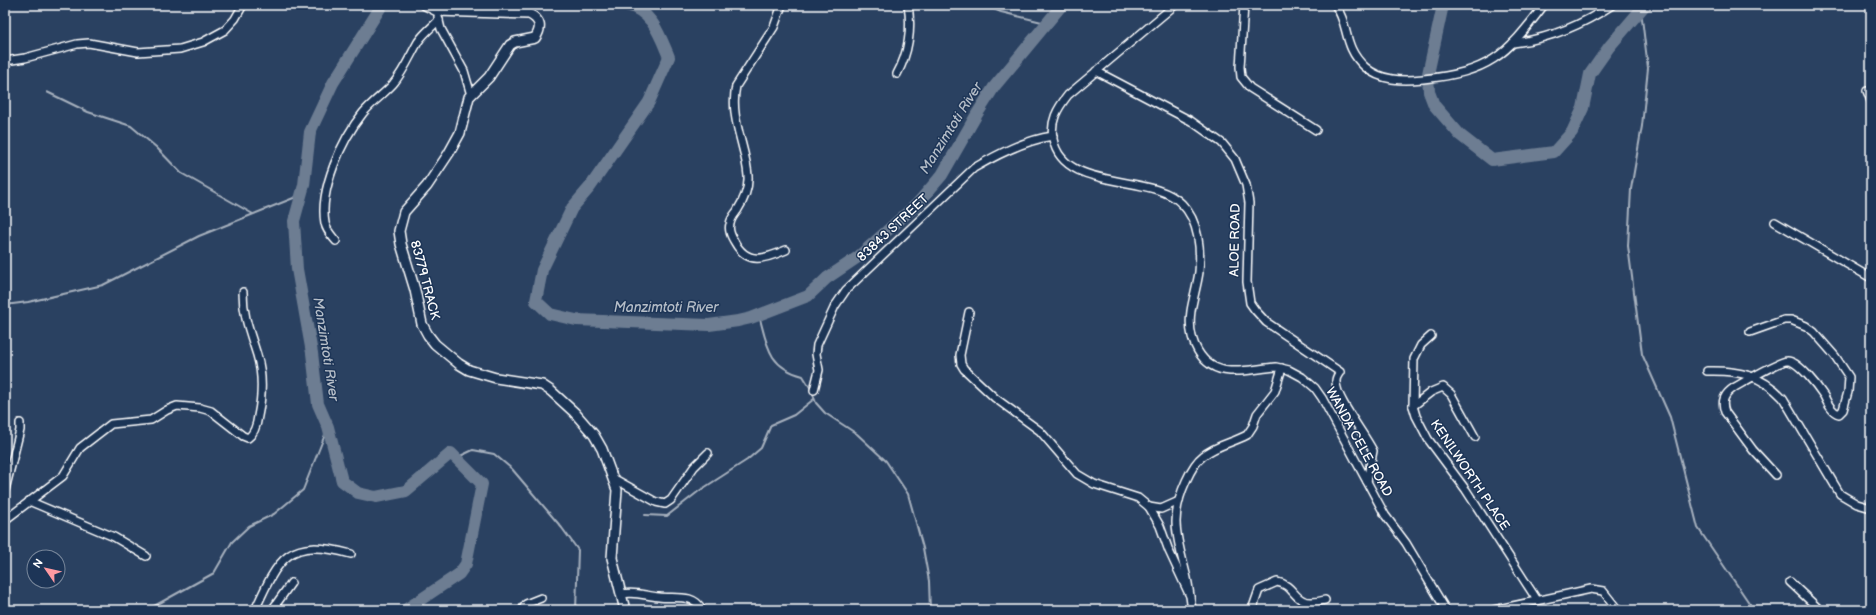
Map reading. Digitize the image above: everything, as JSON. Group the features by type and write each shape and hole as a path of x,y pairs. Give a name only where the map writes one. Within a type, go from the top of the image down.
{"street":[{"path":"5,61 25,58 51,50 83,43 101,44 138,52 180,49 203,42 225,30 243,5"},
{"name":"83779 TRACK","path":"425,5 438,15 529,14 538,20 540,31 535,38 516,42 510,45 489,77 471,95 467,103 460,133 450,153 427,186 404,212 400,223 399,232 401,244 415,290 422,324 428,335 436,344 459,364 469,370 496,378 542,385 551,391 574,412 594,435 602,449 617,490 612,558 613,567 622,594 625,610"},
{"path":"782,5 774,26 736,86 734,96 734,112 748,174 748,185 743,200 732,218 729,230 736,245 746,256 752,258 767,257 786,250"},
{"path":"897,74 906,58 909,40 910,24 908,5"},
{"name":"WANDA CELE ROAD","path":"1175,5 1068,96 1060,106 1053,120 1054,144 1062,158 1073,167 1086,174 1156,189 1171,195 1183,204 1194,222 1197,234 1199,272 1191,312 1190,333 1196,350 1203,360 1216,368 1231,371 1282,368 1302,377 1314,388 1330,411 1386,516 1406,543 1446,610"},
{"path":"1244,5 1240,67 1244,82 1250,88 1316,130"},
{"path":"1334,5 1340,14 1354,55 1366,67 1376,75 1390,79 1410,80 1452,76 1485,65 1513,43 1544,5"},
{"path":"1513,43 1540,39 1571,28 1597,15 1612,5"},
{"path":"438,15 444,34 464,71 471,95"},
{"path":"336,240 328,232 325,224 324,210 326,193 341,150 363,113 393,85 408,64 419,41 438,15"},
{"name":"ALOE ROAD","path":"1096,72 1190,121 1222,143 1235,159 1246,185 1249,203 1247,282 1250,303 1254,310 1266,322 1340,372 1336,379 1336,386 1347,408 1373,451 1367,482"},
{"path":"1867,91 1871,101"},
{"name":"83843 STREET","path":"814,390 819,370 816,354 817,345 835,306 846,290 974,168 986,160 1026,144 1053,136"},
{"path":"1775,222 1871,278"},
{"path":"5,520 63,476 80,448 111,424 146,422 177,406 200,408 211,411 243,436 248,438 251,436 258,419 261,400 260,374 257,356 243,310 243,292"},
{"path":"970,312 960,355 961,364 964,369 995,398 1040,431 1077,474 1094,484 1138,498 1149,507 1160,526 1188,594 1192,610"},
{"path":"1750,332 1784,320 1791,320 1806,326 1814,332 1835,356 1847,372 1849,382 1843,410 1841,413 1837,414 1818,387 1797,365 1791,362 1780,363 1730,391 1725,396 1723,406 1734,426 1776,475"},
{"name":"KENILWORTH PLACE","path":"1430,336 1422,345 1414,359 1413,406 1428,439 1466,490 1508,552 1537,600"},
{"path":"1188,594 1187,576 1175,528 1179,501 1190,472 1202,457 1220,445 1242,437 1250,431 1257,414 1275,391 1282,368"},
{"path":"1707,371 1733,371 1756,377 1774,388 1784,398 1840,494 1857,504 1871,508"},
{"path":"1413,406 1431,392 1443,387 1451,394 1475,436"},
{"path":"5,490 20,430 20,424"},
{"path":"613,478 656,502 665,504 670,500 694,467 708,453"},
{"path":"29,501 114,537 146,556"},
{"path":"1149,507 1161,509 1179,501"},
{"path":"255,610 274,571 281,561 291,554 310,548 333,549 351,554"},
{"path":"1252,610 1259,590 1277,582 1286,585 1297,598 1304,601 1314,603 1325,600"},
{"path":"1790,582 1820,610"},
{"path":"272,610 291,583"},
{"path":"1494,610 1537,600 1597,589 1602,591 1618,610"},
{"path":"622,594 633,592 661,598 683,598 697,602 702,610"},
{"path":"522,610 526,604 541,598"}],"waterway":[{"name":"Manzimtoti River","path":"382,5 333,83 310,132 304,185 294,221 297,269 312,353 318,404 328,427 342,481 358,493 376,497 406,491 451,453 482,484 466,564 459,574 405,610"},
{"name":"Manzimtoti River","path":"626,5 635,8 649,18 654,25 669,57 649,102 590,187 572,208 542,270 536,301 550,314 576,320 709,325 751,318 808,296 827,278 858,257 917,204 942,175 994,87 1062,5"},
{"path":"984,5 1001,12 1046,23"},
{"name":"Manzimtoti River","path":"1443,5 1428,74 1429,92 1434,105 1460,135 1492,160 1554,152 1572,132 1583,108 1590,74 1609,47 1645,5"},
{"path":"1641,10 1648,68 1642,126 1631,189 1628,246 1642,354 1670,417 1698,528 1754,610"},
{"path":"47,92 88,112 131,126 156,147 181,173 253,214"},
{"path":"5,305 28,302 103,285 199,236 301,195"},
{"path":"759,315 767,345 776,361 782,367 803,376 811,389 816,403 825,413 857,434 886,461 908,494 923,548 929,581 930,610"},
{"path":"645,515 667,516 699,491 747,460 761,448 771,425 794,415 814,399"},
{"path":"147,610 214,573 232,542 249,526 274,514 303,490 328,427"},
{"path":"456,458 473,450 494,454 512,469 562,528 578,550 576,610"}]}
